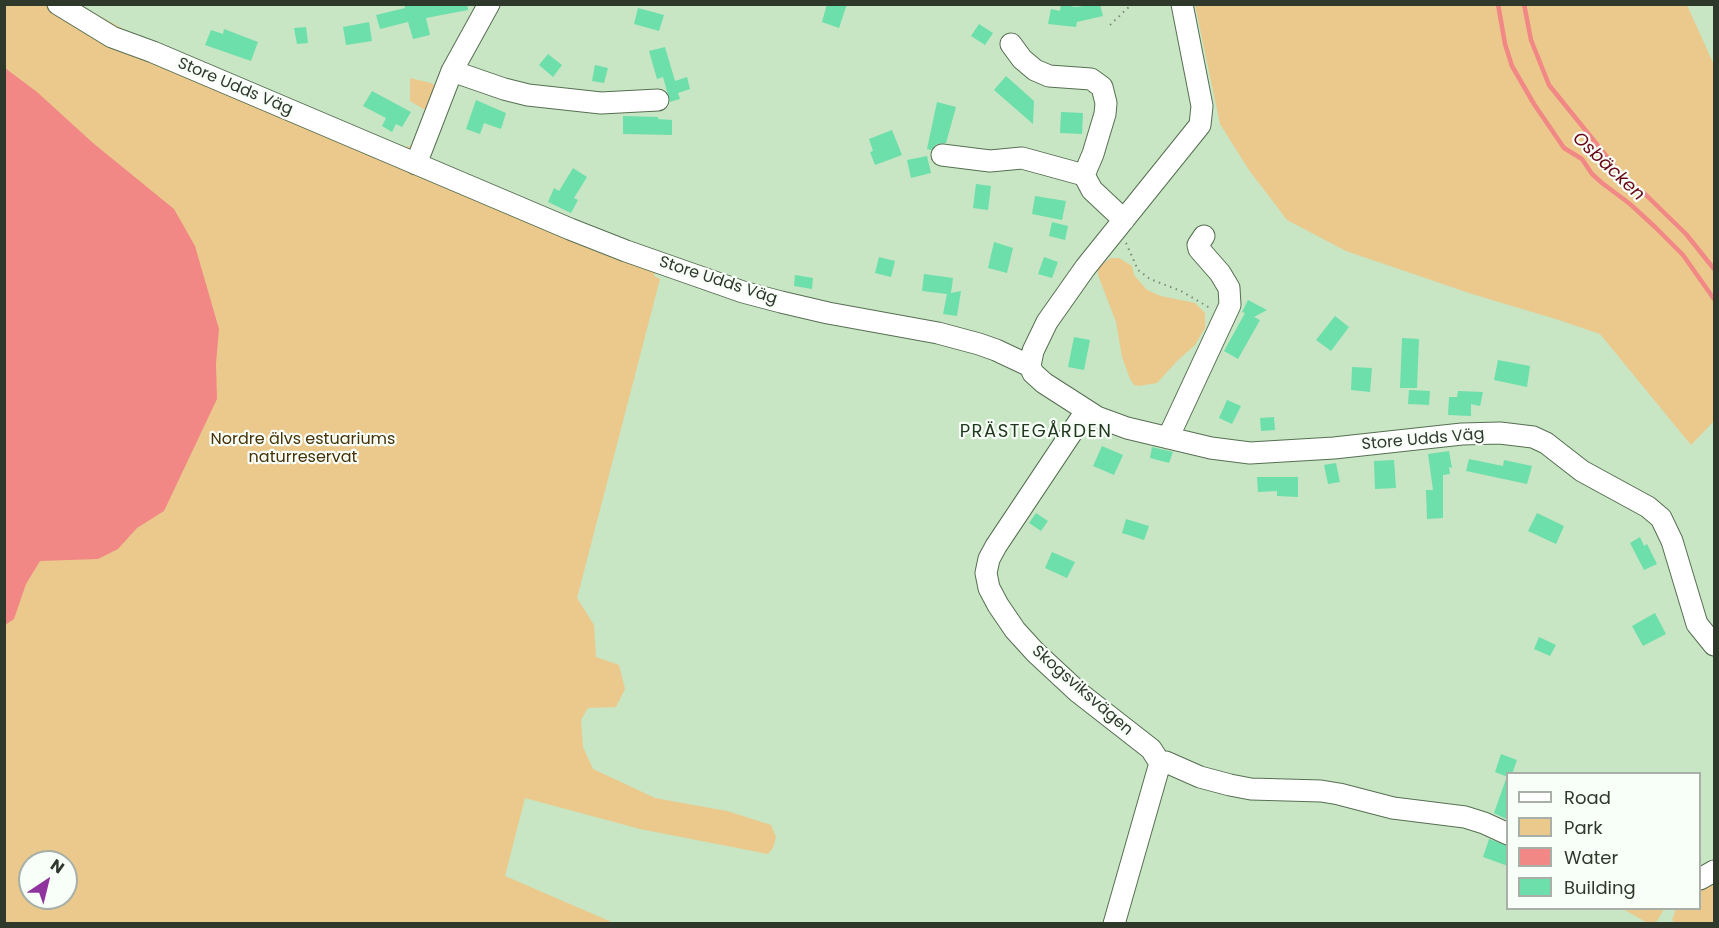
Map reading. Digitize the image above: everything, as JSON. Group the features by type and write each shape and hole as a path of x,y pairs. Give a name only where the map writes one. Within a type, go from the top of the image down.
{"street":[{"name":"Store Udds Väg","path":"58,4 112,37 153,52 570,229 742,292 828,313 958,338 996,350 1030,366 1033,373 1044,384 1086,411 1127,428 1211,448 1250,453 1334,448 1462,434 1500,433 1533,437 1559,451 1582,471 1648,507 1661,518 1672,541 1697,624 1714,645"},
{"path":"416,164 452,71 489,4"},
{"path":"1030,366 1032,351 1047,322 1085,268 1192,136 1201,119 1199,89 1182,4"},
{"path":"1011,44 1022,59 1035,70 1049,76 1092,79 1102,87 1106,103 1105,114 1094,154 1084,175"},
{"path":"452,71 528,95 601,103 658,100"},
{"path":"942,155 990,161 1022,158 1084,175 1092,190 1124,220"},
{"path":"1168,438 1230,305 1229,288 1220,273 1199,249 1198,245 1204,236"},
{"name":"Skogsviksvägen","path":"1086,411 988,559 986,573 989,588 1015,630 1035,652 1078,692 1151,749 1160,763"},
{"path":"1114,924 1160,763 1166,762 1200,777 1230,785 1271,791 1321,791 1339,794 1393,808 1465,817 1506,833"}],"path":[{"path":"1110,25 1132,4"},
{"path":"1125,242 1138,270 1150,279 1181,291 1225,317"}],"green space":[{"name":"Nordre älvs estuariums naturreservat","path":"5,5 80,5 141,39 656,266 654,276 660,279 577,598 594,625 596,657 619,665 625,689 616,707 588,708 581,720 583,747 593,769 655,798 727,811 771,825 776,837 773,848 768,854 640,829 525,798 505,876 614,923 5,924"},
{"path":"1195,5 1687,5 1714,65 1714,421 1691,445 1600,334 1346,251 1287,220 1249,170 1220,124"},
{"path":"410,78 431,83 439,92 420,142 411,154 401,149 414,146 430,113 410,101"},
{"path":"1111,258 1119,258 1132,266 1134,275 1147,290 1161,296 1195,303 1205,313 1205,328 1195,345 1157,383 1139,386 1134,385 1130,379 1122,357 1116,322 1098,275 1098,267"},
{"path":"1714,881 1714,923 1676,923 1672,920 1676,910 1701,910 1701,888"},
{"path":"1625,910 1663,910 1657,921 1646,922"}],"water":[{"path":"5,68 37,92 93,143 174,209 195,246 219,329 216,364 217,399 164,511 137,528 118,549 98,559 40,561 26,584 14,619 5,625"}],"building":[{"path":"404,4 467,4 468,10 426,18 430,35 413,39 408,22 380,29 376,15 405,8"},
{"path":"827,4 847,4 839,28 822,22"},
{"path":"1061,4 1075,7 1100,4 1103,16 1077,22 1076,27 1048,24 1051,9 1060,11"},
{"path":"638,8 664,15 659,31 634,24"},
{"path":"369,22 372,41 346,45 343,27"},
{"path":"979,24 993,33 985,45 971,36"},
{"path":"306,27 308,43 297,44 294,28"},
{"path":"224,29 258,42 251,61 205,45 211,30 223,34"},
{"path":"665,47 675,81 687,77 690,89 678,93 680,99 670,102 663,77 657,79 649,51"},
{"path":"548,54 562,65 553,77 539,65"},
{"path":"595,65 608,68 604,83 592,81"},
{"path":"1006,76 1034,101 1033,124 994,90"},
{"path":"372,91 411,112 402,127 396,124 392,132 382,126 386,118 363,106"},
{"path":"476,100 506,113 501,129 484,123 480,134 466,129"},
{"path":"937,102 956,107 946,143 937,144 931,150 927,149"},
{"path":"1061,112 1083,113 1082,134 1060,133"},
{"path":"623,116 658,117 658,119 672,120 672,135 623,134"},
{"path":"892,130 902,155 875,165 870,152 873,151 869,139"},
{"path":"927,156 931,173 911,178 907,160"},
{"path":"573,168 587,177 574,198 578,200 571,213 548,202 554,188 559,191"},
{"path":"976,184 991,186 988,210 973,208"},
{"path":"1035,196 1066,201 1062,220 1032,214"},
{"path":"1052,222 1068,226 1065,240 1049,236"},
{"path":"994,242 1013,248 1007,273 988,268"},
{"path":"879,257 895,261 891,277 875,273"},
{"path":"1044,257 1058,262 1052,278 1038,274"},
{"path":"924,274 953,278 951,293 961,291 957,316 943,314 947,294 922,291"},
{"path":"795,275 813,278 812,289 794,286"},
{"path":"1248,300 1267,310 1254,317 1260,320 1238,359 1224,351 1245,313 1242,312"},
{"path":"1335,316 1349,327 1331,351 1316,340"},
{"path":"1074,337 1090,340 1084,370 1068,367"},
{"path":"1402,338 1419,339 1417,388 1400,388"},
{"path":"1498,360 1530,366 1527,387 1494,380"},
{"path":"1352,367 1372,368 1370,392 1351,390"},
{"path":"1409,390 1430,391 1429,405 1408,404"},
{"path":"1458,391 1483,392 1480,406 1471,404 1471,416 1448,415 1449,397 1457,397"},
{"path":"1227,400 1241,406 1232,424 1219,418"},
{"path":"1274,417 1275,430 1261,431 1260,418"},
{"path":"1102,446 1123,455 1114,475 1093,466"},
{"path":"1152,447 1173,452 1169,463 1150,458"},
{"path":"1449,451 1452,468 1449,467 1450,474 1443,475 1443,518 1427,519 1426,490 1433,490 1428,454"},
{"path":"1469,459 1503,466 1504,460 1532,466 1527,484 1466,471"},
{"path":"1394,460 1396,488 1375,489 1374,461"},
{"path":"1336,463 1340,482 1328,484 1324,465"},
{"path":"1257,477 1298,477 1298,497 1277,496 1277,491 1258,492"},
{"path":"1036,513 1048,521 1041,531 1029,523"},
{"path":"1537,513 1564,526 1556,544 1528,531"},
{"path":"1126,519 1149,526 1144,540 1122,533"},
{"path":"1640,537 1644,546 1647,544 1657,564 1644,570 1630,543"},
{"path":"1052,552 1075,562 1067,578 1045,568"},
{"path":"1655,613 1666,634 1643,646 1632,626"},
{"path":"1539,637 1556,645 1550,656 1534,649"},
{"path":"1501,754 1517,760 1513,772 1506,772 1506,776 1495,772"},
{"path":"1506,779 1506,819 1494,813"},
{"path":"1489,839 1506,845 1506,865 1483,857"}],"waterway":[{"name":"Osbäcken","path":"1498,4 1505,44 1512,66 1564,148 1582,159 1592,174 1630,204 1683,255 1714,299"},
{"name":"Osbäcken","path":"1524,4 1531,40 1549,85 1620,173 1686,234 1714,269"}],"district":[{"name":"PRÄSTEGÅRDEN","path":"1036,432"}]}
